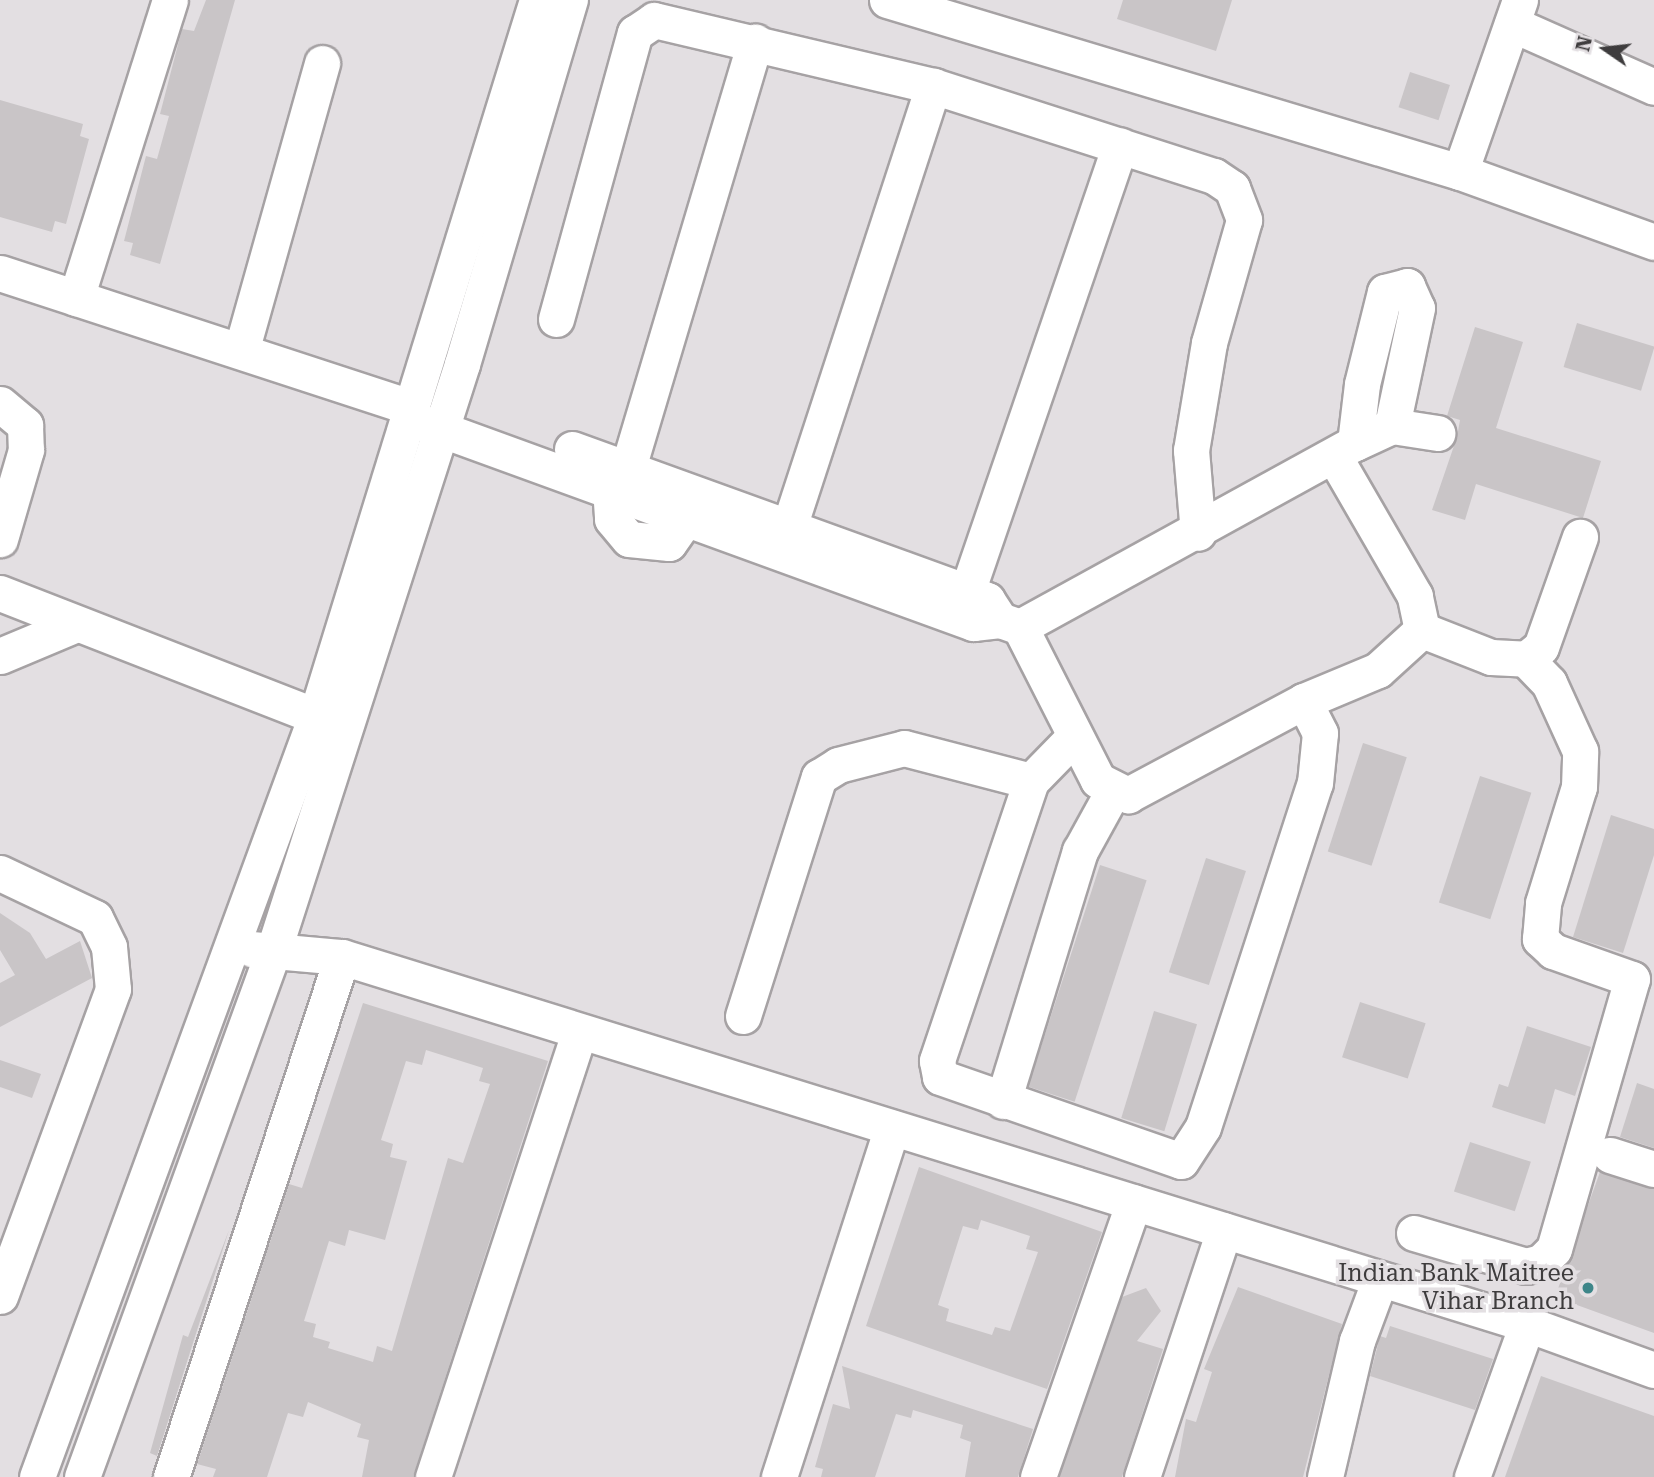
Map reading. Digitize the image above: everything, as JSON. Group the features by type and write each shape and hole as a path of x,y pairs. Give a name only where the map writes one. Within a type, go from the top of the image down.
{"street":[{"path":"76,298 170,0"},
{"path":"37,1477 316,716 537,0"},
{"path":"82,1477 274,949 445,416 570,0"},
{"path":"887,0 1460,172 1654,242"},
{"path":"1460,172 1516,12 1654,87"},
{"path":"556,319 635,33 654,20 933,86 1121,145 1214,176 1241,202 1244,220 1209,343 1191,450 1198,533"},
{"path":"619,478 755,42"},
{"path":"242,348 322,63"},
{"path":"790,524 933,86"},
{"path":"967,592 1121,145"},
{"path":"0,273 242,348 619,478 790,524 987,600 1010,624 1072,739 1098,780 1113,791 1139,792 1304,701 1378,670 1422,630"},
{"path":"1392,426 1417,308 1407,286 1385,292 1345,451 1415,596 1422,630"},
{"path":"0,404 25,425 26,450 0,539"},
{"path":"619,478 687,517 973,623 1010,624 1198,533 1392,426 1437,433"},
{"path":"1422,630 1491,657 1525,659 1541,647 1580,537"},
{"path":"0,593 74,625 316,716"},
{"path":"0,656 74,625"},
{"path":"1414,1233 1526,1265 1541,1262 1554,1249 1632,979 1553,951 1540,939 1542,903 1579,787 1580,751 1549,683 1525,659"},
{"path":"1072,739 1031,781 937,1061 948,1083 1168,1159 1181,1161 1192,1152 1320,763 1320,733 1304,701"},
{"path":"743,1016 819,777 838,765 904,748 1031,781"},
{"path":"1003,1101 1080,851 1113,791"},
{"path":"0,873 96,918 109,947 113,989 8,1251 0,1296"},
{"path":"231,949 274,949 342,957 579,1033 1527,1324 1654,1370"},
{"path":"172,1477 342,957"},
{"path":"433,1477 579,1033"},
{"path":"779,1477 892,1128"},
{"path":"1610,1154 1654,1169"},
{"path":"1038,1477 1134,1202"},
{"path":"1142,1477 1224,1230"},
{"path":"1325,1477 1357,1341 1380,1279"},
{"path":"1472,1477 1527,1324"}],"building":[{"path":"206,0 235,0 160,264 130,255 133,243 124,241 146,156 157,159 169,116 160,114 182,29 194,31"},
{"path":"1123,0 1232,0 1216,51 1117,19"},
{"path":"1410,72 1450,85 1439,120 1399,107"},
{"path":"0,100 83,124 80,136 89,139 66,224 55,221 52,232 0,217"},
{"path":"1577,323 1654,347 1641,391 1564,367"},
{"path":"1475,327 1523,342 1496,428 1601,461 1583,518 1476,484 1465,520 1432,510 1457,437 1460,420 1447,416"},
{"path":"1363,743 1407,757 1372,866 1328,851"},
{"path":"1480,776 1531,793 1490,919 1439,902"},
{"path":"1611,815 1654,829 1654,855 1623,953 1573,937"},
{"path":"1206,858 1246,871 1209,985 1169,972"},
{"path":"1100,865 1147,880 1075,1102 1028,1087"},
{"path":"0,913 30,933 46,959 80,941 92,978 0,1027 0,983 15,975 0,950"},
{"path":"1360,1002 1426,1023 1408,1078 1342,1057"},
{"path":"363,1003 548,1061 413,1477 362,1477 369,1440 357,1437 361,1424 308,1402 303,1417 288,1413 267,1477 213,1477 216,1469 197,1464 289,1184 302,1188","holes":["426,1050 483,1068 479,1081 490,1084 463,1163 448,1158 392,1351 377,1346 373,1362 328,1348 330,1342 313,1337 316,1324 304,1321 329,1241 345,1246 349,1230 385,1240 407,1161 390,1157 393,1144 381,1140 406,1061 422,1065"]},
{"path":"1154,1011 1197,1024 1164,1131 1121,1118"},
{"path":"1527,1026 1591,1047 1575,1096 1555,1089 1545,1124 1492,1107 1499,1084 1508,1087"},
{"path":"0,1060 41,1074 32,1098 0,1087"},
{"path":"1637,1083 1654,1089 1654,1148 1620,1137"},
{"path":"1470,1142 1531,1162 1515,1211 1454,1191"},
{"path":"919,1167 1102,1232 1047,1389 866,1326","holes":["981,1220 1030,1236 1026,1249 1038,1252 1010,1331 995,1327 992,1335 946,1321 949,1309 938,1305 963,1226 978,1230"]},
{"path":"1600,1172 1654,1189 1654,1333 1555,1297"},
{"path":"229,1230 157,1456 150,1453 183,1335 188,1337"},
{"path":"1238,1287 1342,1324 1303,1477 1175,1477 1186,1419 1196,1422 1212,1372 1204,1369"},
{"path":"1146,1288 1161,1311 1137,1341 1163,1349 1122,1477 1059,1477 1122,1297"},
{"path":"1390,1326 1493,1359 1475,1410 1370,1376 1380,1336 1386,1338"},
{"path":"842,1366 1033,1429 1018,1477 965,1477 971,1442 960,1438 963,1425 913,1410 911,1418 896,1414 875,1477 821,1477 823,1469 815,1467 833,1404 850,1409"},
{"path":"1541,1376 1654,1416 1654,1477 1505,1477"}],"place":[{"name":"Indian Bank Maitree Vihar Branch","path":"1588,1288"}]}
